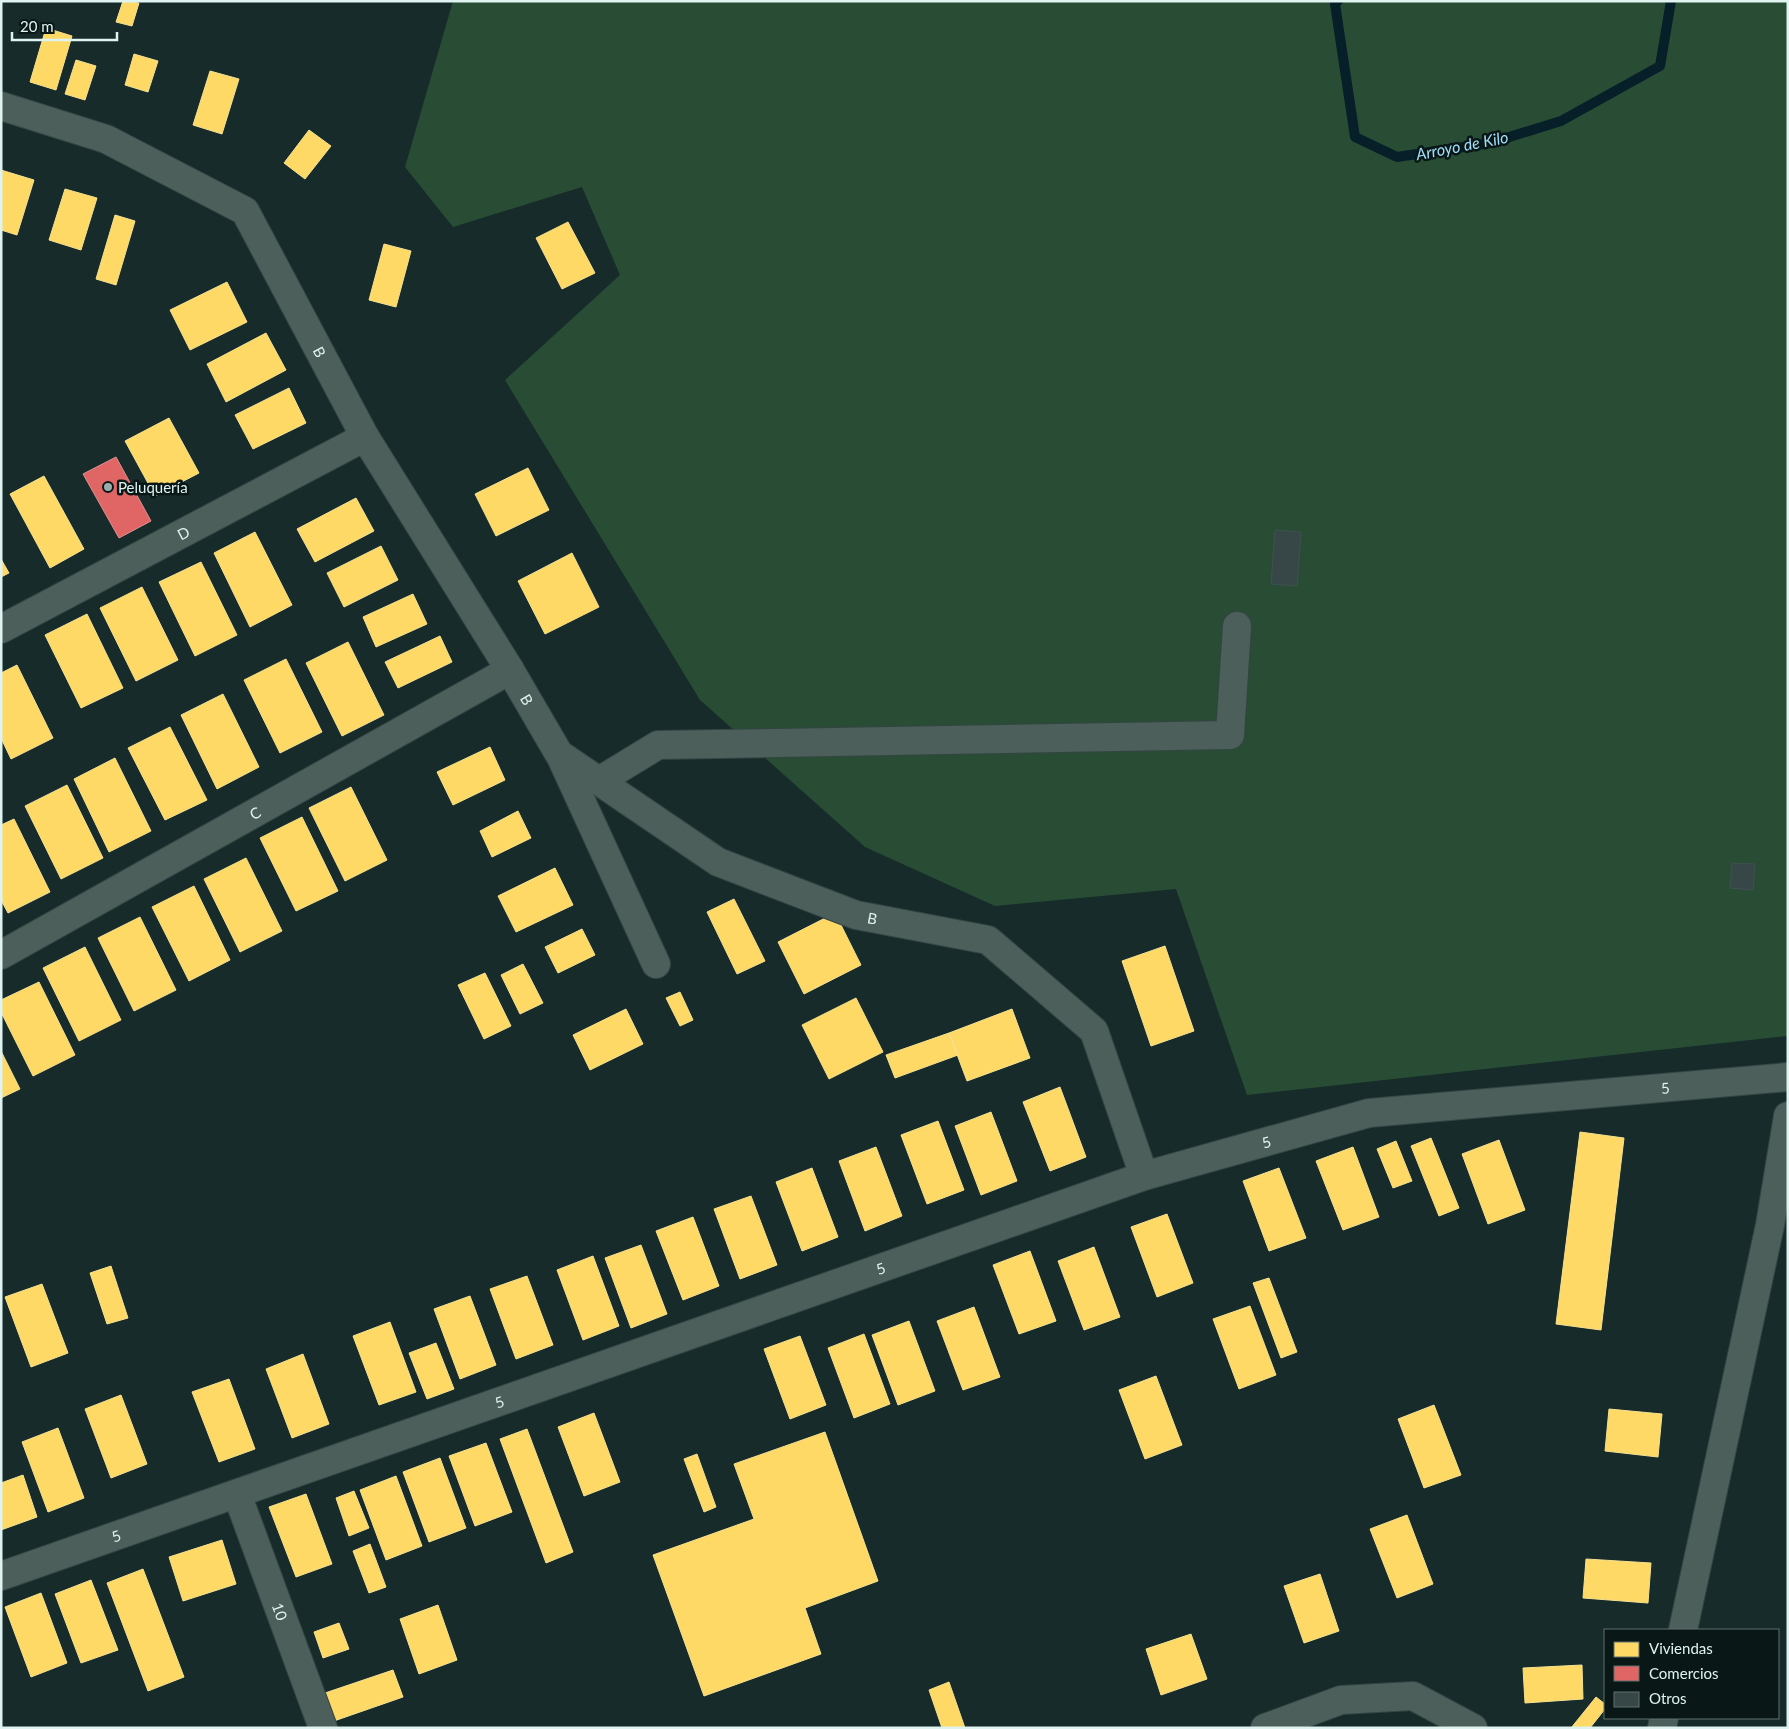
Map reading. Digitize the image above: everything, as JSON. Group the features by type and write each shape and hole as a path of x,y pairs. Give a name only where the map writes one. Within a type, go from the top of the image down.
{"street":[{"name":"B","path":"1,106 106,139 245,211 365,436 510,670 559,754 718,862 856,916 988,940 1094,1031 1144,1176"},
{"name":"D","path":"1,629 365,436"},
{"path":"599,781 658,745 1230,736 1237,626"},
{"name":"C","path":"1,954 510,670"},
{"path":"559,754 656,964"},
{"name":"5","path":"1,1576 1144,1176 1369,1113 1788,1077"},
{"path":"1683,1629 1770,1225 1788,1116"},
{"name":"10","path":"237,1494 323,1728"},
{"path":"1265,1728 1341,1700 1413,1696 1473,1728"}],"green space":[{"path":"453,1 1788,1 1788,1036 1247,1095 1176,889 995,906 865,847 700,700 505,380 620,275 582,187 453,227 405,167"}],"building: Viviendas":[{"path":"123,1 139,3 132,26 116,22"},
{"path":"46,28 72,36 56,90 30,82"},
{"path":"134,54 158,61 148,92 125,85"},
{"path":"76,60 96,66 85,100 65,94"},
{"path":"210,71 239,79 222,134 193,125"},
{"path":"309,130 331,146 305,179 284,163"},
{"path":"1,170 34,180 17,235 1,230"},
{"path":"65,189 97,198 81,250 49,240"},
{"path":"115,215 135,221 116,285 96,279"},
{"path":"568,222 595,273 562,289 536,238"},
{"path":"384,244 411,251 396,307 369,300"},
{"path":"227,282 247,322 190,350 170,310"},
{"path":"266,333 286,370 226,402 207,364"},
{"path":"289,388 306,423 253,449 235,415"},
{"path":"169,418 199,473 155,496 125,441"},
{"path":"528,468 549,510 496,536 475,494"},
{"path":"44,476 84,549 50,568 10,494"},
{"path":"356,498 374,531 315,562 297,529"},
{"path":"255,532 292,605 250,627 214,553"},
{"path":"381,546 398,580 344,607 327,573"},
{"path":"572,553 599,607 545,634 518,581"},
{"path":"1,559 9,573 1,577"},
{"path":"201,562 237,635 195,656 159,582"},
{"path":"142,587 178,660 136,681 100,608"},
{"path":"413,594 427,624 376,647 363,617"},
{"path":"87,614 123,688 81,708 45,635"},
{"path":"440,636 452,662 398,688 385,662"},
{"path":"348,642 384,715 342,736 306,663"},
{"path":"286,659 322,732 280,753 244,680"},
{"path":"17,665 53,738 11,759 1,738 1,673"},
{"path":"223,694 259,767 217,789 181,715"},
{"path":"170,727 207,800 165,820 128,748"},
{"path":"490,747 505,780 453,805 437,772"},
{"path":"115,758 151,831 109,852 74,779"},
{"path":"67,785 103,858 61,879 25,806"},
{"path":"351,787 387,860 345,881 309,808"},
{"path":"518,811 531,838 492,857 480,831"},
{"path":"302,817 338,891 296,911 260,838"},
{"path":"14,819 50,892 8,913 1,900 1,825"},
{"path":"246,858 282,931 240,952 204,879"},
{"path":"555,868 573,905 516,932 498,896"},
{"path":"194,886 230,960 189,981 152,907"},
{"path":"734,899 765,961 737,974 707,912"},
{"path":"835,913 861,965 804,994 778,942"},
{"path":"140,917 176,990 134,1011 98,938"},
{"path":"582,929 595,955 558,973 545,947"},
{"path":"1165,946 1194,1031 1151,1046 1122,961"},
{"path":"85,947 121,1020 79,1041 43,968"},
{"path":"523,964 543,1003 520,1014 501,975"},
{"path":"485,973 511,1026 484,1039 458,985"},
{"path":"39,982 75,1055 33,1076 1,1012 1,1000"},
{"path":"680,992 693,1020 680,1026 666,998"},
{"path":"856,998 883,1052 829,1079 802,1025"},
{"path":"626,1009 643,1044 590,1070 573,1035"},
{"path":"1012,1009 1030,1058 967,1081 949,1033"},
{"path":"949,1033 958,1055 895,1078 886,1055"},
{"path":"1,1051 20,1089 1,1098"},
{"path":"1060,1087 1086,1157 1050,1171 1023,1102"},
{"path":"991,1112 1017,1181 981,1195 955,1126"},
{"path":"938,1121 964,1190 927,1204 901,1135"},
{"path":"1580,1132 1624,1138 1601,1330 1556,1324"},
{"path":"1431,1138 1459,1208 1439,1216 1411,1146"},
{"path":"1499,1140 1525,1210 1488,1224 1462,1154"},
{"path":"1396,1141 1412,1181 1393,1188 1377,1149"},
{"path":"876,1147 902,1216 865,1231 839,1161"},
{"path":"1353,1147 1379,1217 1343,1230 1316,1161"},
{"path":"812,1168 838,1237 802,1251 776,1182"},
{"path":"1279,1168 1306,1238 1269,1251 1243,1181"},
{"path":"751,1196 777,1265 740,1279 714,1209"},
{"path":"1167,1214 1193,1283 1157,1297 1131,1227"},
{"path":"693,1217 719,1286 683,1300 656,1231"},
{"path":"641,1245 667,1314 631,1328 605,1258"},
{"path":"1094,1247 1120,1317 1084,1330 1058,1261"},
{"path":"1030,1251 1056,1321 1019,1334 993,1265"},
{"path":"593,1256 619,1326 583,1340 557,1270"},
{"path":"111,1266 128,1318 107,1324 90,1273"},
{"path":"527,1276 553,1345 516,1359 490,1289"},
{"path":"1269,1278 1297,1352 1281,1358 1253,1283"},
{"path":"42,1284 68,1353 31,1367 5,1297"},
{"path":"470,1296 496,1365 460,1379 434,1309"},
{"path":"1250,1306 1276,1375 1239,1389 1213,1319"},
{"path":"974,1307 1000,1377 963,1390 937,1321"},
{"path":"909,1321 935,1391 898,1405 872,1335"},
{"path":"390,1322 416,1392 379,1405 353,1336"},
{"path":"864,1334 890,1404 854,1418 828,1348"},
{"path":"800,1336 826,1405 790,1419 764,1349"},
{"path":"436,1343 454,1389 427,1399 409,1353"},
{"path":"303,1354 329,1424 292,1438 266,1369"},
{"path":"1156,1376 1182,1445 1145,1459 1119,1390"},
{"path":"229,1379 255,1449 219,1462 192,1392"},
{"path":"121,1395 147,1464 111,1478 85,1409"},
{"path":"1434,1405 1461,1475 1424,1488 1398,1419"},
{"path":"1609,1409 1662,1414 1658,1457 1605,1451"},
{"path":"594,1413 620,1482 584,1496 558,1427"},
{"path":"58,1428 84,1498 48,1512 22,1442"},
{"path":"527,1429 573,1552 546,1563 500,1439"},
{"path":"825,1432 878,1581 805,1608 821,1654 704,1696 653,1555 754,1519 734,1464"},
{"path":"486,1443 512,1512 475,1526 449,1456"},
{"path":"697,1454 716,1507 704,1512 684,1459"},
{"path":"440,1458 466,1528 429,1542 403,1472"},
{"path":"23,1475 37,1517 1,1530 1,1483"},
{"path":"396,1476 422,1546 386,1560 360,1490"},
{"path":"354,1491 369,1528 349,1536 336,1498"},
{"path":"306,1494 332,1564 296,1577 269,1507"},
{"path":"1407,1515 1433,1584 1397,1598 1370,1529"},
{"path":"222,1540 236,1584 183,1601 169,1557"},
{"path":"370,1544 386,1587 369,1593 353,1551"},
{"path":"1586,1559 1651,1563 1648,1603 1583,1598"},
{"path":"143,1569 184,1677 148,1691 107,1583"},
{"path":"1320,1574 1339,1631 1304,1643 1284,1586"},
{"path":"91,1580 118,1650 81,1663 55,1594"},
{"path":"41,1593 67,1663 31,1677 5,1607"},
{"path":"438,1605 457,1660 419,1674 400,1619"},
{"path":"339,1623 349,1649 323,1658 314,1632"},
{"path":"1191,1634 1207,1679 1161,1695 1146,1649"},
{"path":"1582,1665 1583,1699 1525,1703 1523,1668"},
{"path":"393,1670 403,1697 334,1721 325,1693"},
{"path":"949,1682 965,1728 942,1728 929,1690"},
{"path":"1596,1697 1604,1703 1604,1710 1590,1728 1571,1728"}],"building: Comercios":[{"path":"116,457 151,521 119,538 83,474"}],"building: Otros":[{"path":"1275,530 1301,532 1297,586 1271,584"},
{"path":"1732,863 1755,864 1753,890 1730,888"}],"waterway":[{"name":"Arroyo de Kilo","path":"1338,1 1335,4 1355,137 1397,157 1490,143 1561,121 1660,66 1671,1"}],"place":[{"name":"Peluquería","path":"108,487"}]}
